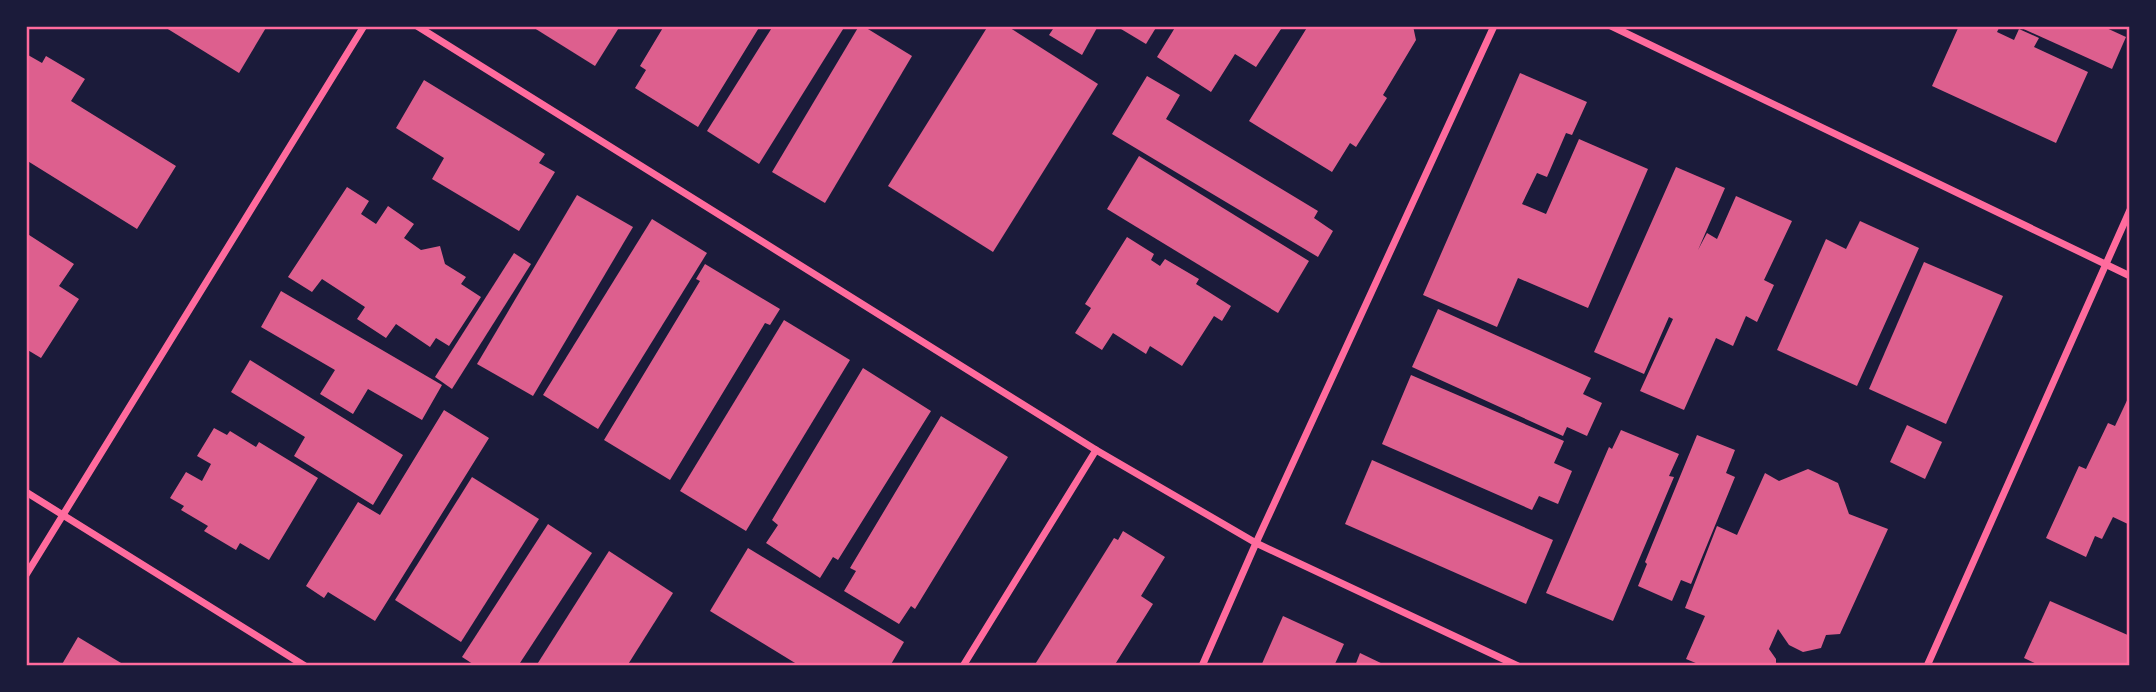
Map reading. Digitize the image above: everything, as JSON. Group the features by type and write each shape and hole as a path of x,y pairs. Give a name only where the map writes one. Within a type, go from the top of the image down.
{"street":[{"path":"26,575 364,26"},
{"path":"416,26 1096,450 1256,543 1518,666"},
{"path":"1202,666 1494,26"},
{"path":"1611,26 2130,276"},
{"path":"1927,666 2130,211"},
{"path":"963,666 1096,450"},
{"path":"26,492 304,666"}],"building":[{"path":"163,26 267,26 239,73"},
{"path":"531,26 620,26 595,66"},
{"path":"664,26 760,26 698,127 635,88 646,70 640,66"},
{"path":"773,26 845,26 759,164 707,131"},
{"path":"859,26 912,56 825,203 772,172"},
{"path":"988,26 1007,26 1098,84 993,252 888,186"},
{"path":"1055,26 1098,26 1082,55 1049,35"},
{"path":"1116,26 1157,26 1146,44"},
{"path":"1176,26 1283,26 1256,67 1235,54 1211,92 1157,57"},
{"path":"1308,26 1413,26 1416,40 1383,95 1387,98 1356,147 1350,143 1332,172 1249,121"},
{"path":"1959,26 2000,26 1997,32 2014,40 2019,29 2039,38 2034,47 2088,72 2056,143 1932,86"},
{"path":"2017,26 2102,26 2126,37 2112,69"},
{"path":"28,55 42,63 46,56 85,79 71,101 176,166 137,229 26,160"},
{"path":"1520,73 1587,102 1572,135 1566,133 1547,177 1537,173 1522,204 1546,214 1579,139 1648,169 1588,308 1518,278 1497,327 1423,295"},
{"path":"1147,76 1180,95 1166,119 1318,211 1314,218 1333,231 1318,257 1112,134"},
{"path":"424,80 545,154 539,163 555,172 519,231 432,179 444,158 396,128"},
{"path":"1139,156 1309,261 1278,313 1107,209"},
{"path":"1676,167 1725,188 1698,250 1707,233 1717,239 1736,196 1792,221 1764,280 1774,285 1757,322 1746,316 1733,346 1716,338 1684,410 1640,391 1673,319 1669,317 1644,374 1594,352"},
{"path":"347,187 369,201 361,214 376,224 388,206 414,224 404,238 421,250 440,246 445,264 466,277 461,284 481,297 449,346 436,338 430,347 396,324 386,338 357,319 365,307 322,279 312,292 288,277"},
{"path":"577,195 633,227 533,396 477,364"},
{"path":"652,219 707,253 598,429 543,395"},
{"path":"1860,221 1919,248 1857,386 1777,350 1826,239 1846,249"},
{"path":"26,233 74,264 59,286 79,299 41,358 26,349"},
{"path":"1127,237 1154,254 1151,260 1160,266 1165,259 1199,279 1196,284 1231,306 1222,321 1214,316 1182,366 1150,346 1146,354 1113,333 1102,350 1075,333 1091,308 1085,304"},
{"path":"514,253 531,264 452,389 435,377"},
{"path":"1924,262 2003,296 1946,424 1869,389"},
{"path":"705,264 780,309 770,325 765,323 670,480 604,440 700,281 696,279"},
{"path":"281,291 442,385 422,420 368,389 353,414 320,394 335,370 261,327"},
{"path":"1438,309 1591,378 1583,394 1602,403 1587,436 1567,427 1563,436 1412,367"},
{"path":"784,320 850,360 746,531 680,491"},
{"path":"250,360 403,455 373,505 294,456 305,437 231,392"},
{"path":"863,368 931,411 838,560 833,557 820,578 766,543 778,525 772,520"},
{"path":"1411,375 1564,441 1554,463 1572,471 1558,504 1539,496 1532,510 1382,444"},
{"path":"2130,394 2130,525 2113,517 2102,539 2095,536 2086,557 2046,538 2079,466 2086,469 2108,423 2115,426"},
{"path":"444,410 489,438 375,621 328,592 324,598 306,586 358,502 380,515"},
{"path":"941,416 1008,457 915,609 911,606 899,624 844,591 856,571 850,568"},
{"path":"1907,425 1942,442 1925,479 1890,462"},
{"path":"214,428 227,435 230,431 256,447 259,442 318,478 269,560 240,543 236,550 204,531 208,526 181,510 184,506 170,498 186,472 202,481 211,464 197,456"},
{"path":"1621,430 1679,454 1669,476 1674,477 1613,621 1546,593 1609,447 1612,449"},
{"path":"1697,435 1735,450 1726,473 1735,477 1691,584 1681,580 1672,601 1638,586 1647,564 1645,562"},
{"path":"1372,460 1553,540 1526,604 1345,524"},
{"path":"1808,469 1838,483 1849,514 1888,529 1840,634 1826,635 1821,648 1803,652 1789,645 1778,629 1769,649 1776,659 1776,666 1703,666 1686,659 1705,616 1685,608 1717,526 1737,535 1765,473 1779,481"},
{"path":"472,477 539,519 461,642 395,600"},
{"path":"548,524 592,553 518,666 476,666 462,657"},
{"path":"1123,531 1165,557 1141,596 1153,604 1114,666 1034,666 1114,538 1118,540"},
{"path":"748,548 904,642 890,666 800,666 710,611"},
{"path":"609,551 673,593 627,666 536,666"},
{"path":"2050,601 2130,636 2130,666 2041,666 2024,658"},
{"path":"1283,616 1344,644 1334,666 1261,666"},
{"path":"78,637 126,666 61,666"},
{"path":"1360,653 1387,666 1355,666"}]}
